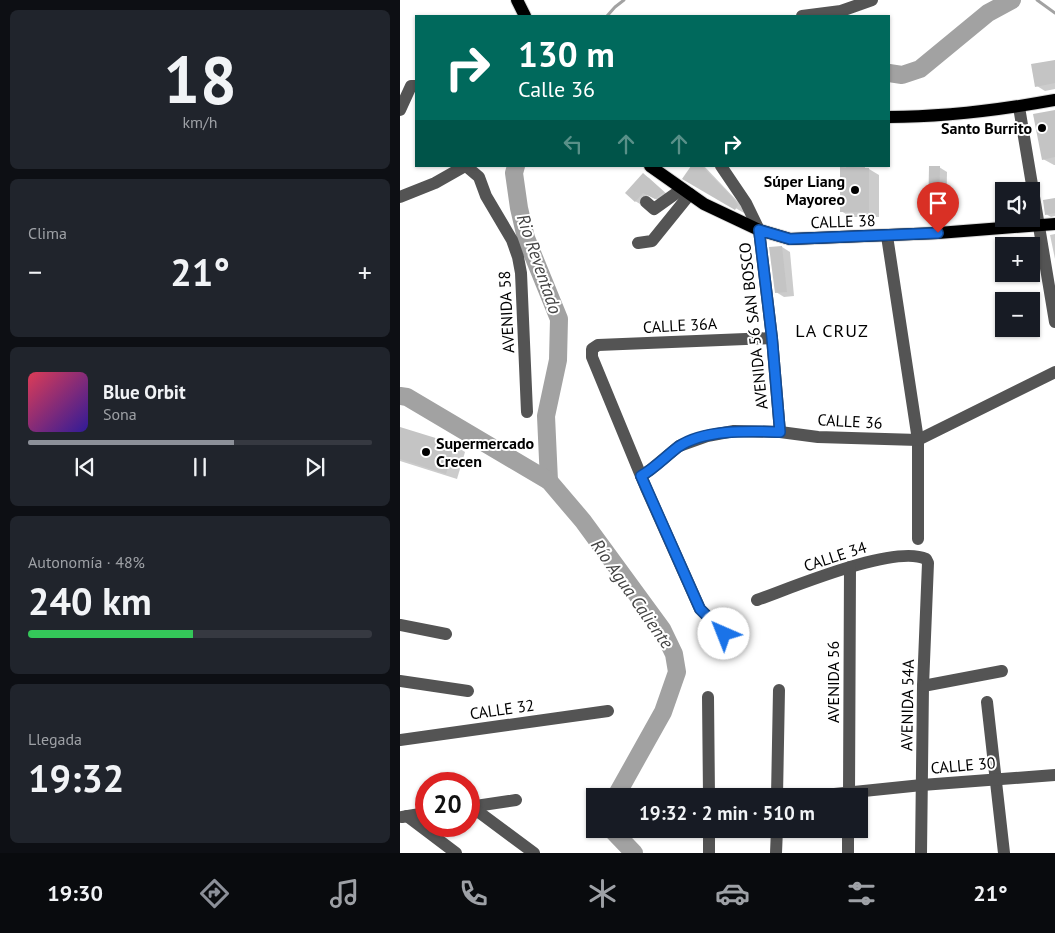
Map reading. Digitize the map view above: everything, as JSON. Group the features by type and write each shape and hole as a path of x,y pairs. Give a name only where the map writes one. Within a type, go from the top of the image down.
{"main road":[{"path":"517,0 525,15"},
{"path":"890,117 950,115 1019,107 1055,100"},
{"name":"CALLE 38","path":"651,167 704,204 759,230 790,239 887,236 1011,227"},
{"name":"CALLE 38","path":"1040,225 1055,224"}],"street":[{"path":"810,15 840,11 872,0"},
{"path":"400,110 409,86"},
{"path":"1019,107 1031,182"},
{"path":"400,198 435,183 464,167"},
{"name":"AVENIDA 58","path":"467,167 479,177 486,196 512,240 518,257 521,273 527,412"},
{"name":"AVENIDA 56 SAN BOSCO","path":"722,167 746,203 759,230 772,338 780,432"},
{"path":"646,202 654,209 686,191"},
{"path":"638,243 652,241 686,191"},
{"path":"1038,227 1055,322"},
{"path":"887,236 918,440 918,539"},
{"name":"CALLE 36A","path":"641,476 592,357 592,349 598,345 772,338"},
{"name":"CALLE 36","path":"641,476 679,446 707,436 734,432 780,432 818,437 918,440 1055,372"},
{"path":"641,476 700,609 720,627"},
{"name":"CALLE 34","path":"756,600 881,558 903,556 926,558"},
{"name":"AVENIDA 54A","path":"920,853 923,686 928,563 926,558"},
{"name":"AVENIDA 56","path":"849,788 850,567"},
{"path":"400,624 446,634"},
{"path":"923,686 1002,670"},
{"path":"400,681 468,691"},
{"path":"777,788 779,690"},
{"path":"708,697 709,788"},
{"path":"986,702 1004,853"},
{"name":"CALLE 32","path":"400,740 608,711"},
{"name":"CALLE 30","path":"868,792 996,778 1055,775"},
{"path":"480,805 516,800"},
{"path":"480,814 534,853"},
{"path":"404,817 456,853"},
{"path":"709,838 709,853"},
{"path":"776,838 776,853"},
{"path":"848,838 848,853"}],"building":[{"path":"1055,60 1055,83 1035,87 1031,64"},
{"path":"1055,110 1055,157 1042,160 1033,114"},
{"path":"929,166 940,166 939,220 928,220"},
{"path":"690,167 703,167 738,205 735,210 682,179"},
{"name":"Súper Liang Mayoreo","path":"840,167 869,168 869,212 840,212"},
{"path":"643,173 664,192 655,199 643,193 635,202 625,193"},
{"path":"1055,198 1055,213 1045,215 1043,200"},
{"path":"782,246 787,292 775,293 769,247"},
{"name":"Supermercado Crecen","path":"400,427 455,444 446,474 400,459"}],"waterway":[{"path":"608,15 624,0"},
{"name":"Rio Reventado","path":"890,73 902,75 920,69 988,13 1012,0"},
{"path":"1037,0 1055,13"},
{"name":"Rio Reventado","path":"516,167 514,173 519,208 526,238 559,319 558,360 546,416 549,481"},
{"name":"Río Agua Caliente","path":"400,396 407,397 549,481 583,521 662,629 674,654 677,672 663,712 620,788"},
{"name":"Río Agua Caliente","path":"620,838 634,853"}],"place":[{"name":"Santo Burrito","path":"1042,128"},
{"name":"Súper Liang Mayoreo","path":"855,190"},
{"name":"Supermercado Crecen","path":"426,452"}],"district":[{"name":"LA CRUZ","path":"832,331"}],"route":[{"path":"724,634 720,631 720,627 700,609 641,476 679,446 707,436 734,432 780,432 772,338 759,230 790,239 938,233"}]}
